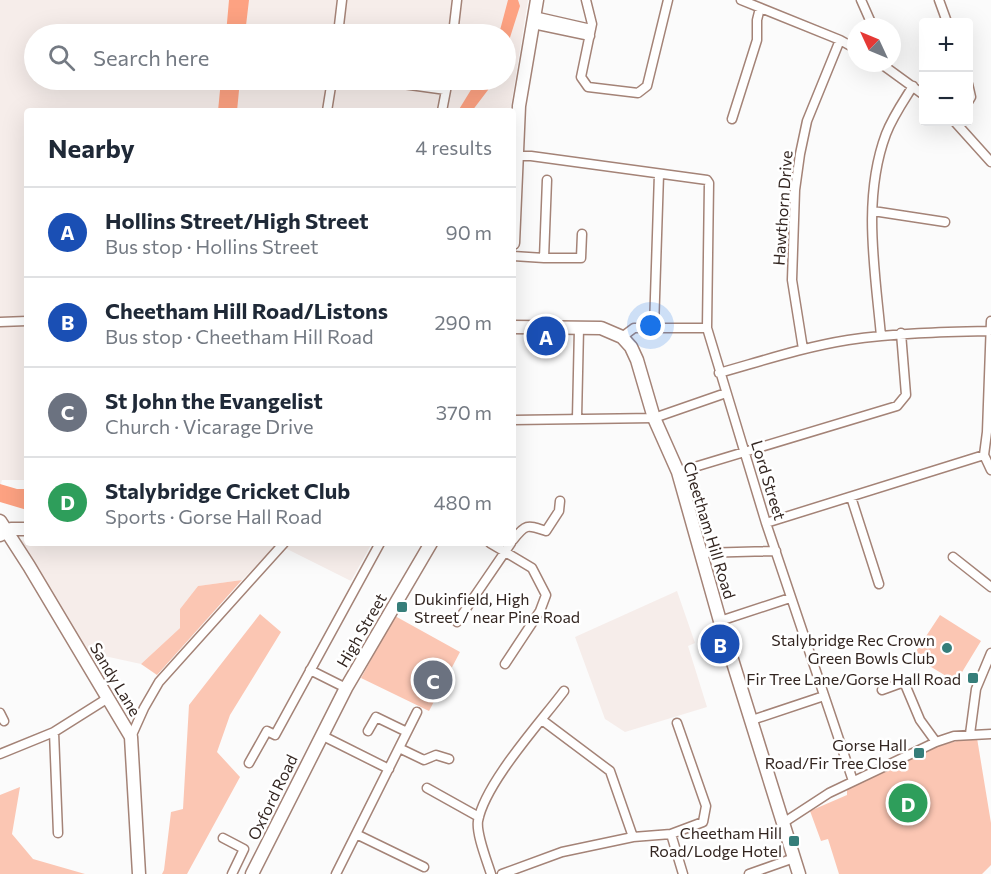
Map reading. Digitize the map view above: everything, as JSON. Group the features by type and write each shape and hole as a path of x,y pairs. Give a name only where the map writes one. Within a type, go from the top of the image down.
{"main road":[{"path":"516,136 537,0"},
{"path":"516,327 601,328 622,337"},
{"name":"Cheetham Hill Road","path":"622,337 631,346 637,360 654,418 678,472 720,621 800,874"},
{"path":"2,529 24,529"},
{"name":"Sandy Lane","path":"2,529 29,566 131,737 139,874"},
{"name":"High Street","path":"321,735 429,546"},
{"name":"Oxford Road","path":"252,874 321,735"}],"street":[{"path":"339,24 342,0"},
{"path":"454,24 457,0"},
{"path":"586,0 592,24 581,77 588,87 638,93 648,86 668,0"},
{"path":"741,0 847,44"},
{"path":"861,0 869,18"},
{"path":"939,0 946,18"},
{"path":"732,119 757,40 757,20 760,8"},
{"path":"533,20 590,33"},
{"name":"Hawthorn Drive","path":"803,349 792,280 795,190 807,121 840,40"},
{"path":"893,72 919,91"},
{"path":"881,336 872,234 875,181 885,135 896,111 913,86"},
{"path":"327,108 330,90"},
{"path":"443,108 446,90"},
{"path":"959,126 991,162"},
{"path":"516,156 531,156 658,174 654,328"},
{"name":"Lord Street","path":"658,174 707,180 709,183 707,328 790,598 853,781"},
{"path":"544,258 547,180"},
{"path":"873,212 945,222"},
{"path":"516,256 581,258 582,234"},
{"path":"0,322 24,321"},
{"path":"991,321 989,432 984,455 991,470"},
{"path":"577,418 579,328"},
{"path":"622,337 634,328 707,328"},
{"path":"719,373 803,349 881,336 901,333 990,331"},
{"path":"678,472 897,406 906,395 901,333"},
{"path":"516,420 654,418 726,393"},
{"path":"766,523 984,455"},
{"path":"851,498 879,584"},
{"path":"516,537 525,527 531,525 546,531 559,511 560,501"},
{"path":"131,737 159,682 281,546"},
{"path":"249,763 267,732 274,735 378,546"},
{"path":"495,546 532,568 546,595 540,611 505,664"},
{"path":"457,622 509,546"},
{"path":"700,553 776,551"},
{"path":"953,557 991,586"},
{"path":"720,621 790,598"},
{"path":"970,734 976,689 991,653"},
{"path":"310,670 346,688"},
{"path":"882,690 904,682 920,720 936,742"},
{"path":"491,874 477,823 484,801 500,775 564,691"},
{"path":"752,720 825,696"},
{"path":"0,754 54,732 108,698"},
{"path":"336,874 417,712"},
{"path":"368,731 375,717 407,732"},
{"path":"542,720 609,771 633,837"},
{"path":"502,874 562,852 633,837 671,834 703,822 706,806 678,723"},
{"path":"54,732 58,833"},
{"path":"783,823 821,798 853,781 936,742 970,734 991,734"},
{"path":"321,735 389,769"},
{"path":"399,748 424,760 436,755 449,759"},
{"path":"427,788 480,816"},
{"path":"356,834 424,867"},
{"path":"671,834 683,874"},
{"path":"223,838 244,849 232,874"},
{"path":"749,874 794,858"}],"shaded area":[{"path":"0,0 528,0 516,74 516,24 24,24 24,90 513,90 510,108 24,108 24,480 2,480 0,488"},
{"path":"229,0 249,0 246,24 227,24"},
{"path":"508,0 518,0 520,6 514,24 502,24"},
{"path":"220,90 239,90 237,108 218,108"},
{"path":"471,90 488,90 474,108 460,108"},
{"path":"0,484 24,489 24,509 0,502"},
{"path":"19,540 24,541 24,546 276,546 242,580 198,586 180,609 180,628 141,664 86,652"},
{"path":"280,546 370,546 351,581"},
{"path":"242,580 157,675 141,664 180,628 180,609 198,586"},
{"path":"677,591 695,643 688,646 707,707 625,732 605,719 575,637"},
{"path":"260,614 281,632 230,715 217,752 240,777 187,874 162,874 171,812 183,809 189,705"},
{"name":"Stalybridge Rec Crown Green Bowls Club","path":"940,615 981,641 956,682 913,656"},
{"path":"395,616 460,652 429,711 361,678"},
{"path":"977,738 991,823 991,865 982,874 839,874 828,839 821,841 810,811 847,795 847,789 927,750 960,740"},
{"path":"20,787 12,834 33,859 85,874 0,874 0,795"}],"place":[{"name":"Hollins Street/High Street","path":"546,336"},
{"name":"Dukinfield, High Street / near Pine Road","path":"402,607"},
{"name":"Cheetham Hill Road/Listons","path":"720,644"},
{"name":"Stalybridge Rec Crown Green Bowls Club","path":"947,648"},
{"name":"Fir Tree Lane/Gorse Hall Road","path":"973,678"},
{"name":"St John the Evangelist","path":"433,680"},
{"name":"Gorse Hall Road/Fir Tree Close","path":"919,753"},
{"name":"Stalybridge Cricket Club","path":"908,803"},
{"name":"Cheetham Hill Road/Lodge Hotel","path":"794,841"}]}
